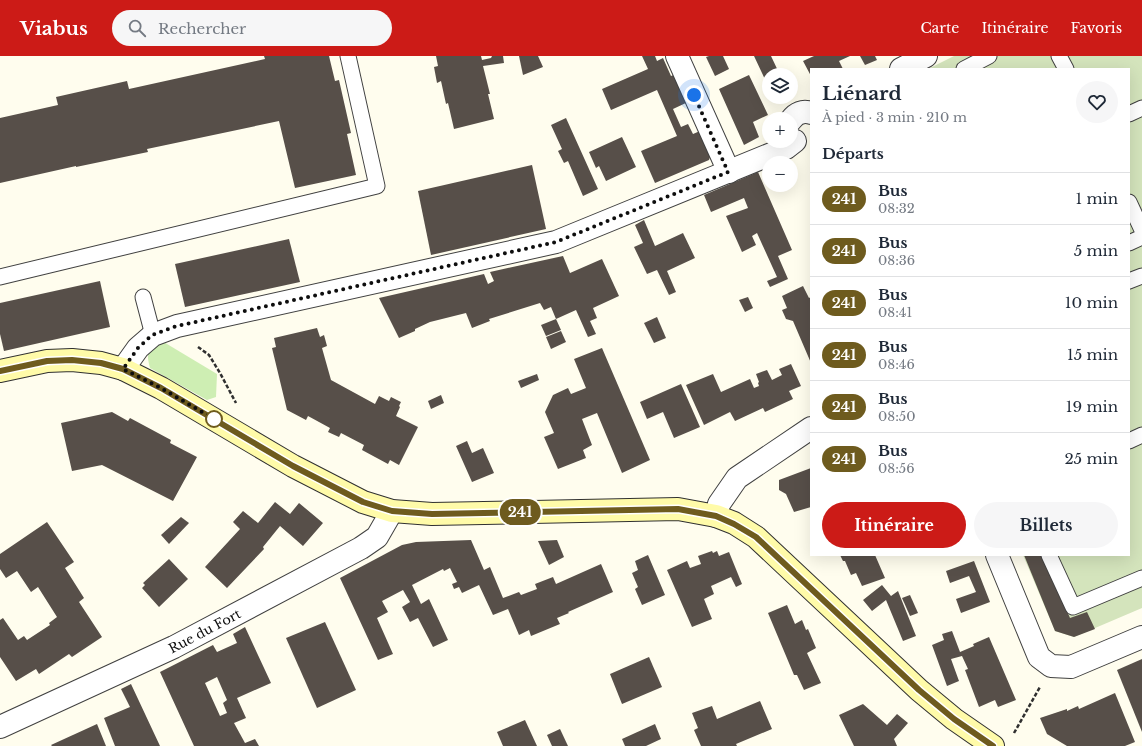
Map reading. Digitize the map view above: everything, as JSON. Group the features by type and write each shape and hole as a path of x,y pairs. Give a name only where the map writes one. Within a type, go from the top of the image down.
{"street":[{"path":"677,56 728,172"},
{"path":"903,68 926,56"},
{"path":"798,124 799,113 810,113"},
{"path":"123,369 138,348 152,335 177,326 556,242 786,148"},
{"path":"0,371 47,361 72,360 101,363 123,369 161,388 293,466 363,502 392,511 432,514 678,509 716,516 734,524 756,537 919,690 954,719 993,746"},
{"path":"716,516 719,504 737,478 810,429"},
{"name":"Rue du Fort","path":"0,727 174,647 361,548 377,537 392,511"},
{"path":"997,556 1039,657 1051,666 1071,668 1142,637"}],"lane":[{"path":"0,277 377,186 348,56"},
{"path":"966,68 990,56"},
{"path":"1059,56 1065,68"},
{"path":"1130,114 1142,108"},
{"path":"1130,204 1142,230"},
{"path":"1130,243 1142,237"},
{"path":"1130,281 1142,276"},
{"path":"143,297 152,335"},
{"path":"1130,441 1142,435"},
{"path":"1049,556 1073,608 1142,578"}],"path":[{"path":"193,342 209,355 236,405 232,430"}],"green space":[{"path":"954,56 1142,56 1142,608 1074,637 1055,631 1023,556 1130,556 1130,68 930,68"},
{"path":"162,341 217,374 216,397 207,400 150,368 148,359 149,352 153,346"}],"building":[{"path":"264,56 329,56 335,81 339,80 351,133 347,134 356,175 295,188 279,121 147,149 148,152 0,183 0,118 58,105 56,97 127,81 129,89 265,59"},
{"path":"436,56 481,56 482,60 491,58 492,56 503,56 504,63 483,66 494,119 454,129 441,81 437,83 434,67 438,66"},
{"path":"519,56 538,56 543,67 523,75"},
{"path":"642,56 655,56 657,61 663,58 671,76 676,74 688,102 673,109 681,127 688,124 693,134 700,131 711,154 709,160 655,183 641,151 677,136 657,90 611,110 602,89 648,69"},
{"path":"723,56 729,69 715,76 706,57"},
{"path":"754,56 771,56 777,68 762,68 762,73"},
{"path":"814,56 850,56 839,61 842,68 810,68 810,74 803,61"},
{"path":"860,56 875,56 877,60 865,65"},
{"path":"749,75 767,112 762,112 762,118 753,122 759,137 744,145 719,89"},
{"path":"566,118 598,189 583,196 568,161 564,163 558,151 562,149 551,125"},
{"path":"622,137 636,167 606,181 599,166 596,168 589,152"},
{"path":"532,165 546,229 431,255 418,191"},
{"path":"758,172 762,181 762,192 767,192 792,250 778,256 788,279 770,287 767,281 777,277 757,233 752,236 756,245 742,252 726,216 748,208 744,198 711,212 704,195"},
{"path":"644,220 655,246 683,233 695,258 667,271 676,292 669,295 657,270 647,274 634,247 643,243 635,225"},
{"path":"289,239 300,282 185,307 175,264"},
{"path":"563,256 570,273 602,259 619,296 593,308 597,318 590,321 596,334 588,337 576,310 556,319 551,307 544,310 540,303 489,319 490,321 472,328 466,313 430,322 399,338 379,298 484,274 488,284 494,281 490,272"},
{"path":"100,281 110,327 4,351 0,334 0,303"},
{"path":"803,286 810,298 810,361 793,321 786,319 782,310 787,308 782,296"},
{"path":"748,297 753,308 745,312 739,300"},
{"path":"657,317 666,338 654,343 644,323"},
{"path":"556,319 561,330 546,336 541,325"},
{"path":"317,328 320,337 324,335 327,346 322,348 331,380 375,404 379,396 389,401 391,397 401,402 396,416 418,427 399,465 390,460 388,464 362,450 364,445 341,433 339,437 328,432 330,428 308,416 306,420 287,410 272,348 276,347 274,338"},
{"path":"561,331 566,342 551,349 546,337"},
{"path":"602,348 650,460 622,473 597,413 582,419 592,445 583,450 586,458 558,469 544,437 554,433 545,412 553,395 568,388 571,394 586,388 574,359"},
{"path":"791,364 801,386 789,391 793,399 765,412 763,408 735,421 730,412 704,425 686,385 713,374 721,392 750,379 754,388 759,386 756,374 767,370 772,380 782,375 779,369"},
{"path":"537,374 539,380 521,388 518,381"},
{"path":"681,384 700,427 674,438 663,412 647,419 640,402"},
{"path":"441,395 444,403 431,409 428,401"},
{"path":"112,412 128,421 130,418 171,440 170,443 197,457 173,501 102,465 72,471 61,423"},
{"path":"467,441 472,453 483,448 494,473 472,482 456,446"},
{"path":"810,468 810,507 794,512 786,494 779,490 779,480"},
{"path":"275,502 290,514 299,503 323,523 303,546 280,526 263,547 264,549 227,588 205,567 240,529 233,522 243,511 258,523"},
{"path":"181,517 189,523 169,544 161,535"},
{"path":"47,522 74,562 65,568 84,598 79,602 102,637 72,657 69,654 39,674 36,669 16,681 0,657 0,620 3,618 18,640 24,636 27,640 50,625 49,623 57,617 38,587 31,592 17,571 6,578 0,569 0,554"},
{"path":"471,540 484,570 490,567 503,598 519,592 521,595 537,589 535,584 553,577 556,584 601,564 613,592 557,618 560,624 531,636 529,630 519,635 508,609 493,615 479,585 462,593 459,587 454,589 452,584 457,582 450,568 444,571 443,569 412,585 421,604 429,599 448,640 433,647 418,618 410,622 402,607 410,602 403,590 382,601 388,612 377,618 393,654 378,660 340,578 402,545 416,542"},
{"path":"557,540 564,557 549,565 538,541"},
{"path":"712,551 713,553 717,551 719,556 729,552 742,584 736,587 731,577 711,586 714,594 704,599 712,619 692,627 667,570 687,561 690,568 701,564 698,556"},
{"path":"648,555 665,595 642,605 635,589 638,587 632,573 638,570 635,561"},
{"path":"840,556 875,556 885,578 862,586 856,573 851,575 845,561 843,561"},
{"path":"1024,556 1043,556 1070,618 1087,612 1095,629 1074,637 1055,631"},
{"path":"169,559 188,579 159,607 142,588 145,585 143,583"},
{"path":"974,561 990,602 961,613 956,599 976,592 969,576 950,583 946,571"},
{"path":"882,585 891,596 898,591 916,636 903,641 886,600 872,611 863,600"},
{"path":"910,595 918,613 910,616 902,598"},
{"path":"787,605 795,624 802,620 806,630 808,629 816,648 807,653 821,683 804,690 797,675 794,675 768,613"},
{"path":"325,622 356,690 317,708 286,638"},
{"path":"245,627 271,683 237,698 246,718 234,723 245,743 255,739 259,746 194,746 160,672 213,645 217,652 237,643 233,634","holes":["217,677 227,700 223,703 227,713 220,716 205,683"]},
{"path":"952,631 960,652 989,637 1016,700 998,707 995,700 979,707 965,670 968,669 962,656 951,659 959,681 947,686 932,645 944,640 942,634"},
{"path":"649,657 662,687 622,704 610,674"},
{"path":"1142,659 1142,732 1117,670"},
{"path":"131,684 160,746 115,746 104,718 130,707 121,689"},
{"path":"1115,693 1135,742 1125,746 1067,746 1047,734 1040,718 1067,709 1067,711 1078,706 1079,709"},
{"path":"760,701 772,729 736,744 737,746 701,746 694,730 698,728 692,713 712,706 717,719"},
{"path":"863,704 887,725 897,714 908,723 894,739 897,746 854,746 839,715"},
{"path":"525,720 537,746 503,746 497,732"},
{"path":"97,724 106,746 51,745"},
{"path":"655,724 661,739 646,746 625,746 622,739"},
{"path":"560,729 568,746 552,746 547,735"}],"bus line":[{"name":"241","path":"0,371 47,361 72,360 101,363 123,369 161,388 293,466 363,502 392,511 432,514 678,509 716,516 734,524 756,537 919,690 954,719 993,746"}],"route":[{"path":"214,419 161,388 123,369 138,348 152,335 177,326 556,242 728,172 694,95"}]}
